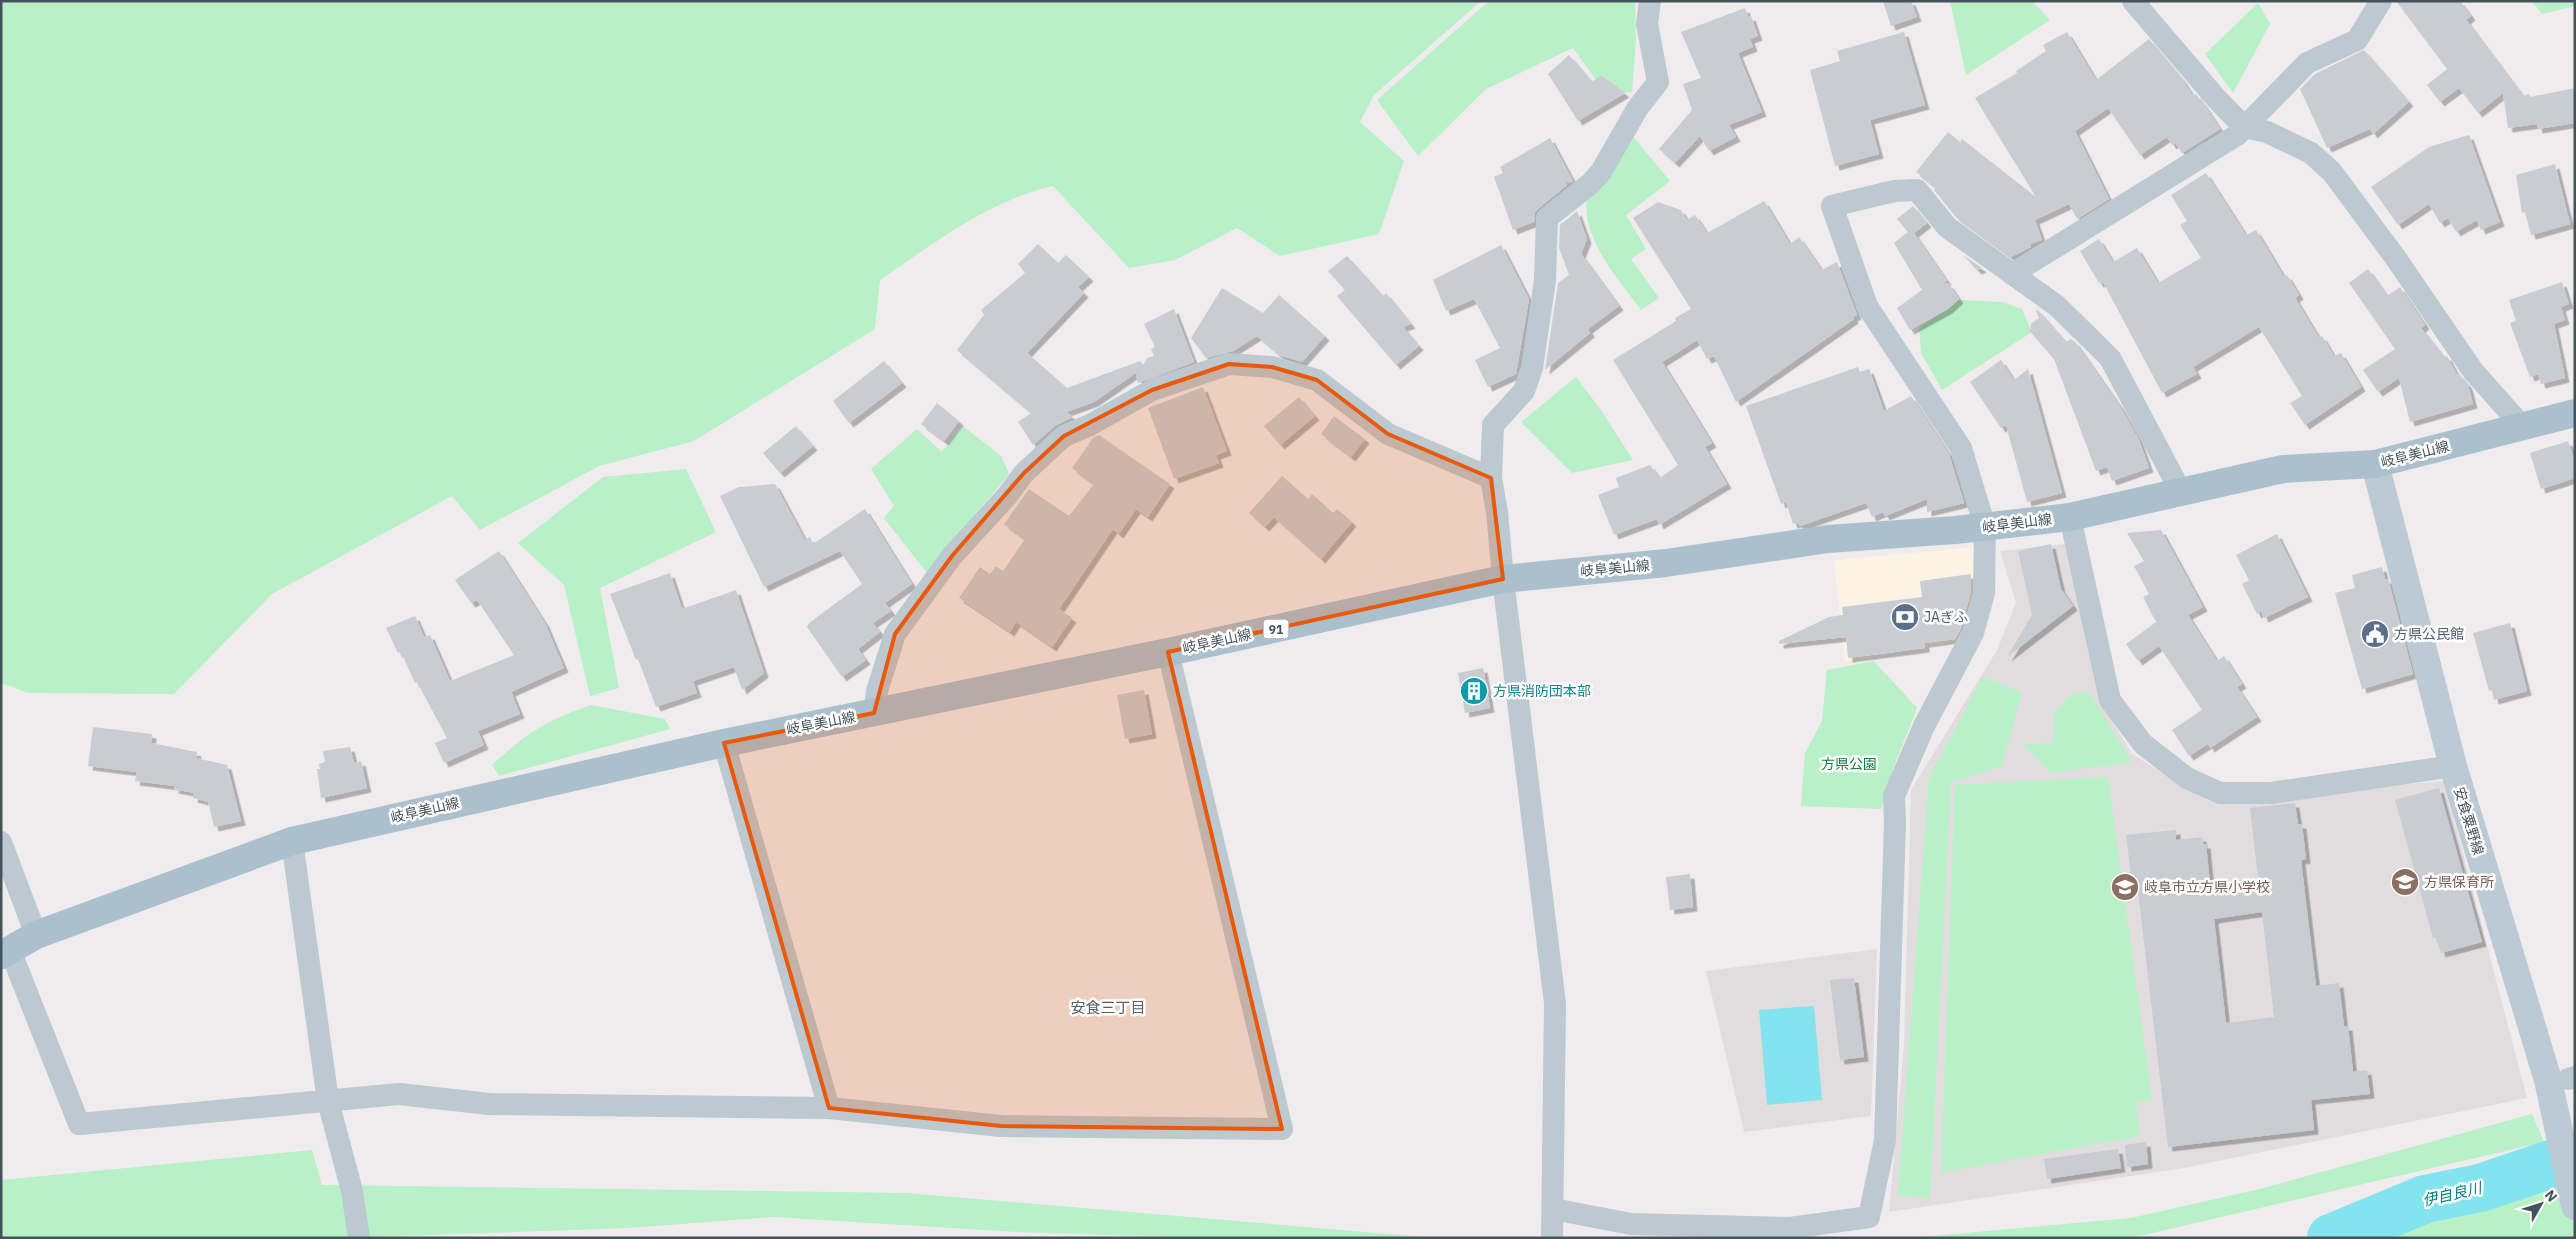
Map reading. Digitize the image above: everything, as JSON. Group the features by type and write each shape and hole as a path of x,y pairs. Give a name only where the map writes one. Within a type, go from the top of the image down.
{"main road":[{"name":"岐阜美山線","path":"6,953 36,936 292,841 724,742 1168,652 1503,579 1666,563 1828,539 1985,527 2070,517 2283,469 2375,464 2575,413"},
{"name":"安食粟野線","path":"2375,464 2453,766 2564,1079 2575,1206"}],"street":[{"path":"1650,1 1647,24 1658,82 1637,109 1601,172 1590,184 1547,218 1545,280 1532,368 1524,391 1494,425 1491,478 1497,512 1503,579 1522,715 1555,1003 1552,1223 1790,1228 1870,1217 1884,1140 1896,823 1894,796 1924,726 1973,633 1984,593 1985,527 1961,448 1867,306 1832,206 1894,191 1917,190 1947,227 2057,306 2110,358 2181,492"},
{"path":"2133,1 2215,97 2244,127 2267,132 2311,153 2332,172 2473,371 2522,426"},
{"path":"2012,274 2236,135 2307,63 2357,40 2381,1"},
{"path":"874,713 877,691 895,634 952,556 1001,502 1024,473 1064,436 1090,425 1152,390 1229,364 1272,367 1317,380 1388,434 1491,478"},
{"path":"2070,517 2110,700 2143,744 2188,778 2220,793 2271,794 2453,766"},
{"path":"6,953 79,1124 399,1094 489,1104 829,1108 1001,1126 1282,1129 1168,652"},
{"path":"724,742 829,1108"},
{"path":"292,841 328,1101 352,1190 359,1238"},
{"path":"1,842 36,936"}],"highlighted area":[{"path":"1229,364 1272,367 1317,380 1388,434 1491,478 1503,579 1168,652 1282,1129 1001,1126 829,1108 724,743 874,713 895,634 952,556 1024,473 1064,436 1152,390"}],"shaded area":[{"name":"岐阜市立方県小学校","path":"2065,544 2098,696 2132,754 2209,801 2444,781 2527,1098 2184,1168 1889,1212 1904,1045 1911,790 1997,650 2016,603 2000,551"},
{"name":"JAぎふ","path":"1978,547 1978,592 1960,641 1845,662 1834,560"},
{"path":"1877,949 1871,1116 1744,1132 1706,971"}],"green space":[{"path":"1,1 1481,1 1374,95 1360,122 1404,161 1379,234 1280,256 1237,228 1175,260 1129,268 1053,186 1029,193 1006,202 962,225 880,280 875,329 694,441 599,466 480,530 452,496 272,594 174,694 28,693 1,683"},
{"path":"1489,1 1635,1 1636,40 1632,92 1607,95 1573,48 1486,89 1418,156 1377,100"},
{"path":"1950,1 2032,1 2050,20 1966,75"},
{"path":"2532,1 2575,1 2575,6 2542,14"},
{"path":"2258,3 2270,24 2233,93 2205,54"},
{"path":"1626,128 1670,181 1626,215 1646,249 1631,259 1659,298 1641,310 1607,264 1598,248 1590,230 1587,212 1587,194 1594,176"},
{"path":"1959,300 2003,302 2022,309 2032,332 1942,390 1921,353 1919,328"},
{"path":"1576,377 1601,410 1633,460 1572,473 1521,422"},
{"path":"963,426 1001,456 1009,474 927,573 884,518 894,506 871,469 917,429 942,452"},
{"path":"686,469 716,532 600,588 619,688 590,696 564,585 518,543 603,477"},
{"name":"方県公園","path":"1874,661 1917,708 1893,769 1881,809 1801,806 1805,753 1822,721 1827,670"},
{"path":"1983,677 2022,692 2002,766 1951,782 1930,1198 1898,1195 1929,778"},
{"path":"2089,692 2132,762 2051,773 2023,744 2053,743 2054,713 2070,695"},
{"path":"591,705 665,719 670,729 499,776 492,765 516,744 549,722"},
{"path":"2108,777 2152,1100 2136,1102 2140,1136 1941,1173 1955,785"},
{"path":"2532,1114 2544,1142 2131,1238 1911,1238 2131,1218 2260,1189"},
{"path":"312,1150 322,1185 907,1193 1436,1238 1196,1238 1016,1232 774,1217 629,1228 349,1238 1,1238 1,1180"},
{"path":"2575,1180 2575,1238 2375,1238 2461,1210"}],"water":[{"path":"1814,1006 1822,1100 1767,1105 1759,1010"}],"building":[{"path":"1883,1 1911,1 1917,17 1891,26"},
{"path":"2396,1 2460,1 2471,16 2466,20 2523,96 2529,94 2530,97 2575,88 2575,123 2538,129 2537,124 2508,128 2503,93 2478,113 2459,88 2440,102 2427,85 2447,69"},
{"path":"1745,8 1748,17 1751,16 1758,36 1750,39 1753,47 1738,53 1762,112 1729,125 1736,137 1709,151 1700,136 1675,163 1659,149 1692,110 1683,84 1701,78 1681,32"},
{"path":"1904,32 1925,105 1870,120 1879,154 1835,166 1810,70 1840,61 1837,51"},
{"path":"2067,32 2096,80 2149,39 2182,79 2193,96 2196,94 2220,129 2182,153 2175,143 2172,145 2167,137 2140,155 2108,108 2075,131 2109,199 2077,219 2069,204 2035,220 2042,240 2030,244 2031,247 2011,257 1956,217 1934,190 1936,188 1916,172 1948,132 1960,142 1962,139 2036,197 1975,98 2017,73 2016,71 2046,51 2043,45"},
{"path":"2364,50 2409,102 2373,134 2370,129 2327,148 2300,89 2315,74"},
{"path":"1569,55 1592,82 1601,75 1625,93 1578,121 1548,74"},
{"path":"2469,135 2500,222 2481,230 2477,220 2456,232 2448,218 2440,223 2429,204 2398,225 2371,187 2429,147"},
{"path":"1550,138 1573,181 1570,183 1565,181 1567,185 1535,212 1534,222 1513,230 1494,177 1503,173 1500,167"},
{"path":"2555,164 2570,224 2531,235 2525,212 2522,213 2516,175"},
{"path":"2206,173 2246,235 2256,230 2284,277 2287,275 2299,295 2295,298 2319,338 2322,336 2334,356 2341,353 2361,387 2305,425 2290,403 2302,396 2259,327 2193,367 2197,374 2162,393 2103,282 2099,283 2080,251 2099,239 2113,262 2137,248 2158,283 2201,258 2180,225 2187,221 2171,195"},
{"path":"1764,201 1790,244 1799,237 1822,270 1837,262 1857,315 1736,402 1714,356 1707,359 1697,340 1662,362 1712,443 1705,447 1727,484 1659,525 1657,519 1614,535 1598,495 1619,487 1616,478 1650,465 1660,478 1678,465 1613,360 1676,321 1675,318 1691,309 1633,218 1658,202 1681,210 1687,220 1695,215 1707,233"},
{"path":"1913,206 1927,223 1914,233 1947,281 1943,283 1949,284 1959,299 1948,309 1910,330 1897,308 1922,290 1894,243 1908,232 1897,219"},
{"path":"1577,211 1587,239 1581,254 1619,306 1588,329 1590,333 1545,370 1558,283 1569,275 1559,248 1560,225"},
{"path":"1038,244 1058,263 1066,255 1089,277 1078,287 1084,293 1027,353 1067,388 1140,361 1143,365 1147,358 1154,356 1151,349 1155,347 1144,324 1174,309 1194,362 1138,383 1136,375 1140,370 1094,402 1066,412 1073,417 1055,426 1033,445 1018,422 1031,413 957,350 984,315 981,310 1025,273 1018,264"},
{"path":"1501,245 1529,299 1516,374 1488,387 1475,360 1500,348 1474,299 1446,311 1433,280"},
{"path":"1963,255 1982,268 1977,270"},
{"path":"1347,256 1383,296 1386,293 1411,324 1403,327 1419,346 1396,365 1337,296 1345,290 1328,271"},
{"path":"2368,269 2387,296 2400,287 2425,325 2421,328 2444,357 2447,356 2457,375 2459,374 2468,385 2473,404 2410,422 2399,378 2378,392 2363,370 2395,349 2349,283"},
{"path":"2562,282 2569,304 2561,307 2565,320 2554,324 2565,378 2541,384 2538,374 2530,377 2510,323 2516,321 2509,300"},
{"path":"1222,288 1263,313 1279,295 1325,336 1302,362 1279,355 1257,336 1233,351 1206,358 1191,338"},
{"path":"2038,310 2066,342 2071,339 2075,342 2120,406 2139,440 2149,468 2112,481 2107,467 2096,471 2054,359 2028,329 2031,329 2031,324 2039,318 2036,311"},
{"path":"2001,360 2014,380 2028,369 2062,493 2027,502 2006,425 2001,428 1970,382"},
{"path":"884,361 902,383 849,423 833,401"},
{"path":"1858,367 1860,372 1869,369 1884,411 1911,396 1949,454 1964,503 1927,512 1927,499 1885,516 1883,512 1872,517 1866,503 1800,526 1798,523 1793,524 1786,502 1781,504 1746,406"},
{"path":"1203,387 1227,451 1216,455 1219,463 1174,479 1148,408"},
{"path":"1299,397 1315,416 1280,445 1264,426"},
{"path":"937,403 959,421 944,441 921,424"},
{"path":"1334,416 1365,439 1351,457 1321,434"},
{"path":"796,426 813,446 780,473 763,453"},
{"path":"1099,435 1170,484 1148,517 1136,509 1119,534 1113,529 1059,609 1072,618 1052,647 1016,622 1010,632 959,598 980,567 990,574 996,566 1003,571 1025,539 1004,524 1029,489 1069,516 1094,484 1072,468 1093,438"},
{"path":"2568,441 2575,462 2575,478 2541,489 2530,453"},
{"path":"1282,476 1308,499 1312,494 1333,513 1337,509 1352,522 1321,559 1274,517 1265,527 1249,513"},
{"path":"775,484 805,540 810,537 813,544 865,509 912,584 885,603 891,611 873,623 880,632 858,649 866,660 842,677 807,627 809,623 862,584 840,551 764,587 720,496 739,487"},
{"path":"2161,530 2203,607 2188,615 2217,661 2224,656 2242,684 2237,687 2257,717 2210,748 2208,744 2189,756 2172,730 2202,710 2159,646 2138,661 2126,644 2156,622 2143,597 2149,594 2134,566 2144,561 2127,533"},
{"path":"2277,534 2308,597 2264,618 2261,611 2257,614 2242,584 2249,580 2236,555"},
{"path":"2051,544 2061,589 2073,606 2007,657 2032,615 2018,551"},
{"path":"499,551 545,623 564,668 511,692 520,714 478,731 484,745 444,763 435,743 447,738 417,682 415,683 401,652 398,653 386,628 415,616 424,637 430,635 450,681 514,655 477,600 471,603 455,580"},
{"name":"方県公民館","path":"2382,567 2385,579 2388,579 2413,674 2362,689 2335,593 2355,588 2352,575"},
{"path":"670,573 682,609 736,590 764,673 742,690 734,667 693,681 697,693 656,707 610,594"},
{"path":"1971,574 1971,591 1961,628 1955,639 1925,643 1925,648 1848,658 1846,637 1779,644 1779,641 1829,617 1843,615 1842,607 1922,597 1920,581"},
{"path":"2510,623 2527,691 2494,700 2492,690 2489,691 2473,633"},
{"name":"方県消防団本部","path":"1483,668 1490,708 1465,713 1458,673"},
{"path":"1144,690 1152,734 1125,739 1117,695"},
{"path":"93,727 152,734 151,743 197,752 196,758 227,765 241,821 214,827 208,802 193,798 194,793 174,789 175,786 135,781 137,772 88,766"},
{"path":"350,747 354,763 361,761 367,788 321,798 317,769 320,769 319,764 325,762 323,751"},
{"name":"方県保育所","path":"2439,788 2482,942 2441,953 2436,937 2433,938 2395,800"},
{"path":"2295,803 2298,824 2302,824 2306,859 2301,860 2316,986 2339,983 2344,1026 2348,1026 2353,1072 2367,1070 2370,1094 2311,1100 2314,1130 2168,1147 2136,874 2131,875 2126,835 2176,830 2176,840 2202,837 2203,844 2206,844 2210,884 2258,878 2250,808","holes":["2262,912 2274,1017 2226,1023 2214,919"]},
{"path":"1690,874 1693,907 1670,910 1666,877"},
{"path":"1854,978 1864,1057 1840,1060 1830,980"},
{"path":"2146,1142 2148,1164 2127,1167 2125,1145"},
{"path":"2118,1149 2121,1168 2047,1179 2044,1159"}],"waterway":[{"name":"伊自良川","path":"2331,1238 2425,1199 2480,1188 2575,1156"}],"place":[{"name":"JAぎふ","path":"1905,617"},
{"name":"方県公民館","path":"2375,634"},
{"name":"方県消防団本部","path":"1474,691"},
{"name":"方県保育所","path":"2405,882"},
{"name":"岐阜市立方県小学校","path":"2125,887"}],"district":[{"name":"安食三丁目","path":"1108,1007"}]}
